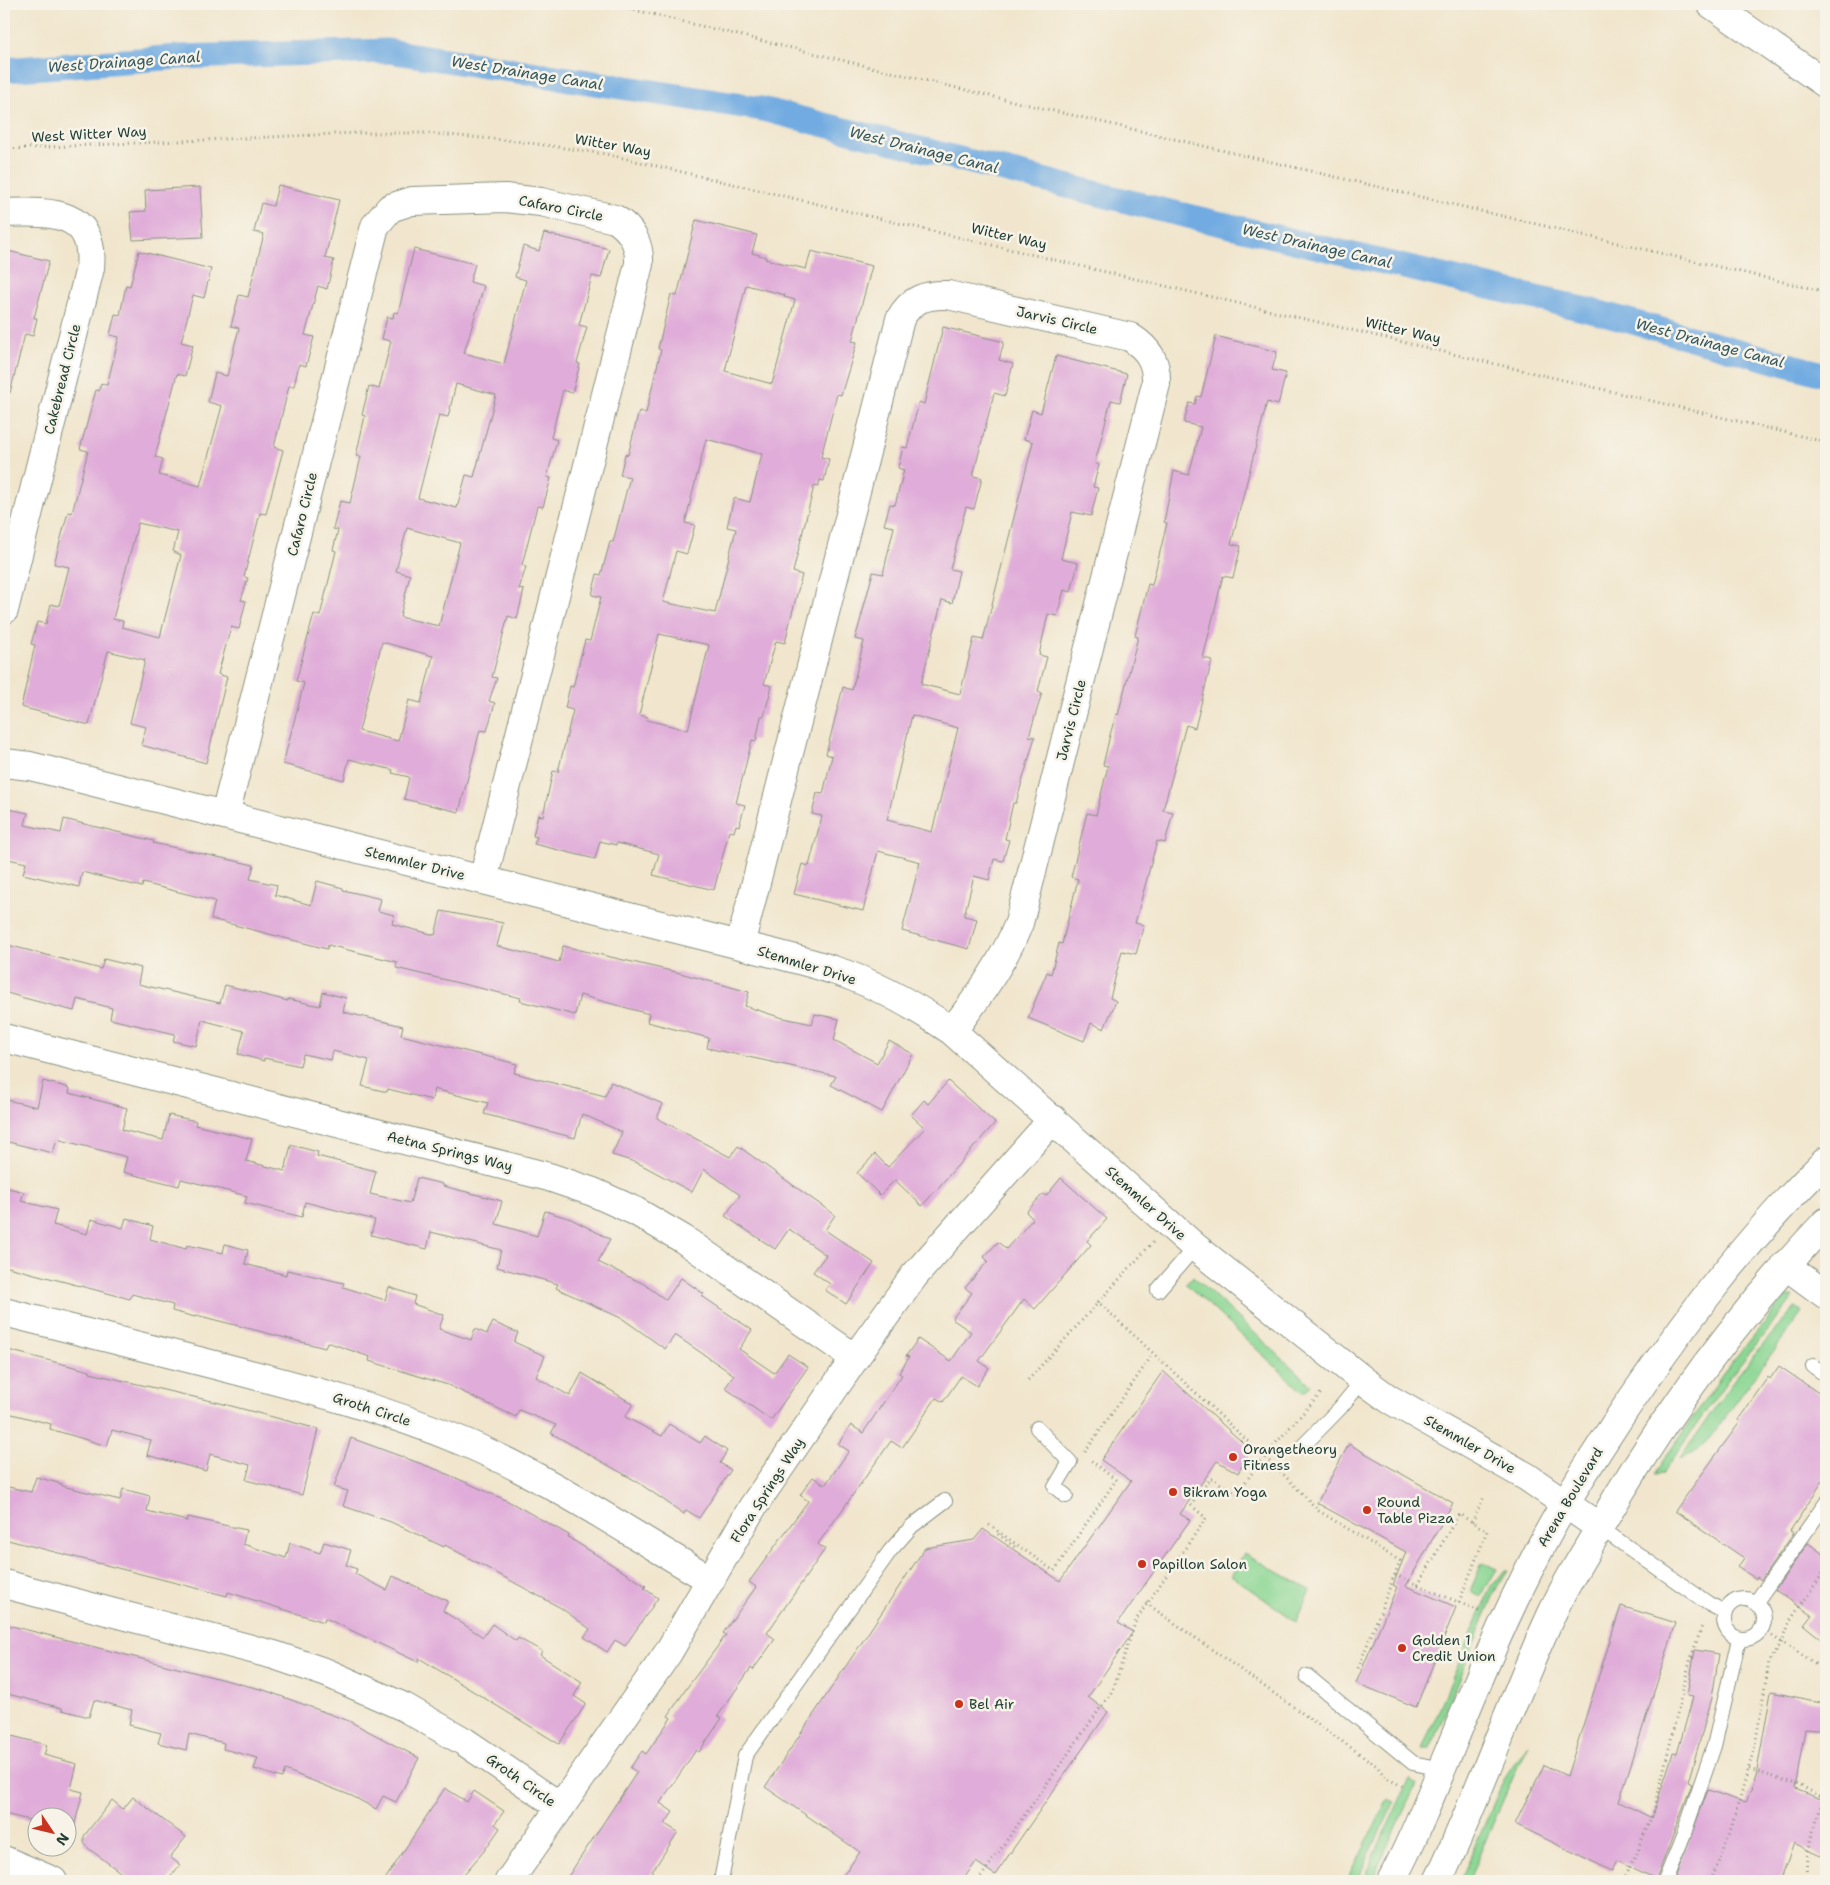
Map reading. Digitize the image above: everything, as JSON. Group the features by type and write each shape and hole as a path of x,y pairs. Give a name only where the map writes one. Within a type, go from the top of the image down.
{"street":[{"path":"1711,4 1826,84"},
{"name":"Cafaro Circle","path":"225,815 370,245 379,220 390,208 412,201 504,198 542,202 615,219 632,234 636,241 639,264 483,880"},
{"name":"Cakebread Circle","path":"4,213 50,212 68,218 75,222 86,236 91,253 90,268 4,610"},
{"name":"Jarvis Circle","path":"740,945 900,319 906,308 920,298 931,294 948,294 1130,337 1142,344 1152,356 1157,370 1156,384 1020,923 1008,952 988,985 952,1031"},
{"name":"Stemmler Drive","path":"4,763 30,766 740,945 834,970 876,986 922,1010 952,1031 1053,1119 1195,1248 1363,1380 1389,1399 1527,1477 1599,1527"},
{"name":"Aetna Springs Way","path":"4,1038 549,1177 593,1192 635,1211 684,1239 855,1358"},
{"name":"Flora Springs Way","path":"509,1881 668,1653 752,1508 855,1358 914,1276 1053,1119"},
{"name":"Arena Boulevard","path":"1391,1881 1421,1821 1441,1769 1509,1612 1537,1554 1589,1464 1685,1322 1751,1239 1826,1161"},
{"path":"1438,1881 1464,1828 1556,1605 1623,1485 1685,1391 1735,1324 1785,1265 1826,1222"},
{"path":"1785,1265 1826,1296"},
{"name":"Groth Circle","path":"4,1312 304,1388 395,1416 465,1442 532,1475 598,1511 649,1545 711,1580"},
{"name":"Groth Circle","path":"4,1584 274,1655 327,1673 404,1707 465,1742 561,1808"},
{"path":"4,1860 53,1881"}],"lane":[{"path":"1158,1290 1195,1248"},
{"path":"1813,1366 1826,1376"},
{"path":"1302,1447 1340,1408 1363,1380"},
{"path":"1037,1428 1070,1462 1055,1487 1066,1496"},
{"path":"721,1881 745,1756 890,1550 912,1526 945,1501"},
{"path":"1756,1602 1826,1504"},
{"path":"1599,1527 1709,1604 1724,1612"},
{"path":"1740,1599 1756,1602 1763,1610 1762,1630 1752,1638 1738,1639 1725,1626 1724,1612 1733,1602 1740,1599"},
{"path":"1665,1881 1683,1836 1714,1746 1738,1639"},
{"path":"1307,1676 1414,1763 1441,1769"}],"path":[{"path":"610,4 978,93 1826,292"},
{"name":"Witter Way","path":"175,141 357,133 425,134 516,141 606,154 1826,442"},
{"name":"West Witter Way","path":"4,149 175,141"},
{"path":"1028,1380 1097,1301 1158,1236"},
{"path":"1097,1301 1284,1474 1319,1511 1400,1561 1357,1671"},
{"path":"989,1525 1054,1571 1116,1480 1083,1455 1153,1354"},
{"path":"978,1881 1113,1690 1136,1620 1206,1518 1191,1506 1211,1478 1236,1494 1264,1456 1323,1391"},
{"path":"1472,1522 1484,1497"},
{"path":"1418,1585 1458,1514 1487,1530 1459,1602"},
{"path":"998,1534 1015,1547 1016,1544"},
{"path":"1711,1881 1730,1832 1749,1769 1755,1746 1769,1662 1782,1642 1791,1620 1826,1569"},
{"path":"1395,1575 1479,1611"},
{"path":"1146,1603 1377,1766 1386,1778 1404,1787"},
{"path":"1624,1881 1654,1811 1689,1664 1702,1626"},
{"path":"1772,1636 1826,1670"},
{"path":"1749,1769 1800,1785 1824,1798 1808,1852 1807,1881 1813,1881"}],"green space":[{"path":"1193,1276 1311,1385 1304,1393 1186,1284"},
{"path":"1785,1297 1794,1297 1727,1381 1663,1473 1654,1474 1723,1374"},
{"path":"1795,1307 1802,1312 1707,1442 1694,1453 1680,1459 1735,1378"},
{"path":"1244,1553 1310,1590 1297,1622 1231,1576"},
{"path":"1482,1563 1497,1569 1481,1596 1470,1591"},
{"path":"1505,1570 1508,1570 1497,1587 1430,1749 1422,1749 1492,1586"},
{"path":"1528,1743 1468,1881 1460,1881 1505,1777"},
{"path":"1410,1778 1416,1785 1371,1881 1362,1881"},
{"path":"1388,1798 1395,1801 1357,1881 1347,1881"}],"building":[{"path":"278,185 339,200 325,258 334,260 327,289 318,286 305,335 314,337 306,366 299,364 294,386 289,386 274,447 283,450 266,514 260,513 244,577 248,578 241,600 246,601 239,629 231,627 218,674 227,677 206,763 141,745 146,727 130,723 145,660 108,651 89,725 21,707 35,645 31,644 37,622 46,624 51,604 59,606 69,567 54,564 68,512 72,513 88,451 80,449 96,390 99,391 101,383 107,385 119,337 110,335 115,314 120,315 126,285 130,286 139,251 211,269 204,298 193,295 181,342 193,345 185,376 177,374 155,457 163,459 159,475 200,486 222,406 208,402 215,373 227,376 239,328 231,326 239,295 248,297 264,234 254,232 261,203 273,206","holes":["138,523 178,532 173,552 181,555 160,637 122,627 123,621 113,619"]},
{"path":"200,187 203,237 133,240 130,212 146,211 145,190"},
{"path":"696,220 757,235 752,253 766,257 765,259 806,269 811,251 872,266 852,341 857,342 841,395 837,394 821,457 829,459 824,481 820,480 818,487 814,486 793,572 802,575 785,643 776,641 764,684 772,686 764,716 761,716 756,741 752,740 736,803 745,805 739,826 736,825 734,832 729,831 714,890 653,875 659,854 617,843 616,845 600,841 595,859 534,844 537,837 533,836 538,815 543,816 553,771 558,772 573,710 565,708 570,686 573,687 585,640 590,641 601,597 592,595 597,574 601,575 610,542 613,542 630,477 620,475 625,454 628,455 639,411 646,413 661,350 658,349 671,294 677,296","holes":["746,285 785,295 784,297 795,300 772,384 725,371","706,439 762,454 750,502 734,498 727,527 736,529 715,613 663,602 676,551 687,554 695,525 685,523","659,634 709,645 688,730 647,720 648,717 639,715"]},
{"path":"544,233 609,249 601,278 592,276 579,325 587,327 577,363 580,364 572,393 563,390 551,438 557,440 547,477 551,478 543,507 537,506 522,565 526,567 519,589 524,590 517,619 508,616 492,677 497,678 489,701 495,703 487,731 480,730 459,812 404,799 409,777 392,773 393,770 349,759 344,780 283,764 304,683 296,681 314,614 320,616 336,551 333,550 338,530 333,529 340,501 350,503 361,457 356,456 365,416 362,415 369,386 379,389 391,341 382,339 387,317 393,318 394,312 398,313 414,249 475,264 470,282 484,286 464,353 504,364 526,280 515,277 523,246 539,251","holes":["456,384 496,395 474,477 466,475 457,508 418,498 439,415 448,417","407,528 460,543 439,626 400,617 410,575 396,571","382,642 433,656 421,703 409,700 398,741 359,731"]},
{"path":"4,250 49,261 34,318 37,318 33,336 25,334 10,393 4,392"},
{"path":"943,327 1004,342 999,360 1013,364 1005,396 994,393 973,476 982,478 974,509 966,507 950,569 959,571 952,603 942,600 921,684 960,694 974,638 983,640 1033,442 1024,439 1032,410 1041,413 1056,356 1127,374 1120,402 1111,400 1095,463 1099,465 1093,487 1098,488 1091,516 1072,512 1061,559 1078,563 1071,592 1064,590 1057,616 1048,614 1039,655 1047,657 1038,691 1042,693 1029,736 1035,737 1016,803 1013,803 1005,839 1009,840 1003,861 994,859 989,880 974,876 964,916 977,919 969,949 902,931 920,862 917,861 878,851 863,911 794,894 802,864 809,866 822,816 812,814 817,793 823,794 832,756 826,754 843,687 852,690 864,641 855,639 873,572 883,574 894,527 884,525 890,504 895,505 904,470 898,468 903,447 907,448 919,402 924,404","holes":["912,715 958,728 932,832 887,820"]},
{"path":"1216,336 1277,352 1272,370 1286,373 1278,405 1267,402 1231,544 1241,546 1233,578 1223,576 1203,658 1212,660 1195,728 1186,725 1163,810 1173,812 1165,843 1157,841 1135,923 1144,925 1136,954 1122,951 1110,998 1116,1001 1104,1029 1091,1023 1084,1041 1028,1018 1047,972 1051,974 1059,943 1062,944 1078,879 1071,877 1087,813 1096,815 1108,766 1103,765 1110,735 1116,714 1118,715 1138,637 1135,636 1148,584 1152,585 1167,523 1164,522 1174,471 1189,475 1201,427 1184,423 1189,403 1195,404 1197,396 1201,397"},
{"path":"4,808 28,813 25,825 61,833 64,819 154,841 153,843 254,865 250,879 277,885 275,895 311,905 317,881 343,888 343,890 381,899 378,911 394,915 392,924 435,935 441,911 503,923 497,946 559,962 563,946 680,973 749,992 745,1006 779,1017 812,1024 815,1014 839,1019 834,1040 877,1063 889,1041 913,1054 882,1112 831,1085 836,1076 707,1048 709,1038 647,1022 649,1014 580,995 575,1015 520,1001 521,998 396,968 397,962 328,945 327,949 211,919 215,901 143,883 142,887 82,872 79,887 23,874 26,863 4,858"},
{"path":"4,944 101,969 104,959 141,968 138,984 220,1003 225,985 288,1001 288,999 320,1006 323,992 346,998 343,1012 403,1026 401,1035 517,1064 514,1073 605,1096 611,1082 663,1104 657,1118 730,1157 738,1146 835,1215 825,1230 874,1263 846,1304 825,1290 830,1284 813,1272 826,1255 789,1229 775,1249 725,1216 740,1195 704,1169 692,1192 638,1163 612,1155 622,1132 582,1114 575,1138 484,1114 488,1103 434,1089 432,1100 388,1089 387,1092 362,1086 369,1060 333,1051 331,1060 303,1054 300,1066 264,1058 264,1061 238,1054 244,1031 202,1020 196,1046 173,1041 175,1034 110,1019 112,1008 77,999 74,1011 24,998 4,992"},
{"path":"43,1081 70,1088 69,1093 127,1108 122,1130 163,1140 169,1115 196,1121 195,1125 252,1139 246,1161 285,1171 291,1145 318,1152 317,1156 376,1171 370,1194 410,1203 417,1178 502,1201 496,1224 537,1236 545,1211 571,1219 610,1239 598,1262 644,1284 666,1300 681,1278 704,1294 702,1296 752,1330 739,1349 774,1373 788,1354 808,1367 771,1420 725,1388 734,1375 675,1335 665,1349 623,1319 556,1288 558,1284 497,1267 501,1250 431,1232 427,1249 371,1235 375,1220 305,1202 302,1217 245,1203 247,1196 181,1179 179,1186 123,1172 127,1157 57,1139 53,1153 4,1141 4,1113 7,1100 37,1107"},
{"path":"948,1081 995,1123 922,1206 895,1180 880,1195 857,1173 875,1154 888,1167 925,1128 911,1115 924,1100 928,1104"},
{"path":"1061,1178 1107,1219 1087,1241 1091,1245 1035,1309 1024,1299 979,1361 989,1368 977,1386 961,1376 943,1402 936,1398 902,1448 891,1441 818,1544 825,1549 767,1633 775,1639 753,1670 751,1668 718,1716 722,1718 699,1752 696,1750 660,1803 673,1812 665,1824 678,1832 646,1881 565,1881 637,1772 630,1768 642,1751 646,1754 671,1718 668,1716 726,1635 723,1633 756,1587 749,1582 808,1501 800,1495 813,1477 825,1485 849,1451 838,1444 851,1425 863,1433 902,1375 899,1373 909,1357 906,1356 918,1339 951,1361 971,1332 952,1319 972,1293 965,1288 988,1261 984,1257 998,1242 1006,1249 1033,1219 1026,1212 1043,1194 1046,1196"},
{"path":"4,1187 24,1192 21,1201 57,1210 53,1225 87,1234 91,1219 123,1228 126,1218 153,1226 150,1239 186,1249 187,1245 223,1253 225,1244 248,1250 245,1264 286,1275 287,1270 344,1283 343,1287 385,1300 389,1287 415,1296 413,1304 444,1315 439,1329 471,1340 475,1329 487,1334 493,1322 518,1333 514,1342 545,1356 536,1377 570,1396 582,1373 633,1404 625,1417 662,1436 669,1424 700,1443 705,1436 727,1451 720,1463 731,1470 699,1518 686,1510 684,1514 636,1481 551,1433 556,1425 519,1410 516,1417 448,1385 369,1361 370,1357 327,1342 325,1348 196,1315 195,1317 172,1311 173,1305 132,1294 130,1299 4,1266"},
{"path":"4,1349 90,1371 90,1373 220,1403 318,1429 302,1495 246,1480 250,1465 210,1454 206,1471 147,1455 151,1440 112,1430 107,1446 50,1429 51,1424 4,1412"},
{"path":"1779,1366 1826,1398 1826,1476 1790,1531 1794,1533 1761,1580 1757,1577 1756,1579 1738,1567 1744,1558 1675,1511 1740,1422 1738,1420 1768,1377 1770,1379"},
{"name":"Bel Air","path":"1163,1371 1251,1450 1238,1473 1217,1461 1180,1514 1190,1520 1118,1623 1133,1632 1088,1697 1108,1712 995,1875 976,1862 962,1881 839,1881 860,1852 765,1787 925,1548 974,1540 983,1529 1060,1581 1131,1481 1101,1460"},
{"path":"351,1438 438,1470 508,1501 569,1535 568,1537 646,1586 644,1588 658,1598 625,1646 615,1640 607,1652 584,1637 590,1629 561,1608 445,1545 444,1547 391,1522 343,1506 348,1491 334,1487"},
{"path":"1349,1444 1453,1503 1406,1586 1456,1607 1416,1707 1356,1683 1397,1587 1393,1585 1406,1552 1317,1503"},
{"path":"36,1477 62,1484 62,1486 120,1500 123,1489 150,1496 147,1511 187,1521 188,1517 246,1530 243,1544 286,1558 290,1543 320,1553 324,1542 351,1550 346,1565 357,1569 355,1574 387,1590 393,1576 448,1601 443,1611 483,1637 492,1624 516,1641 518,1638 542,1651 540,1655 582,1682 574,1696 586,1704 559,1744 419,1658 418,1662 325,1618 324,1622 228,1592 227,1596 4,1539 4,1486 31,1492"},
{"path":"1808,1543 1826,1556 1826,1643 1804,1625 1812,1615 1775,1590"},
{"path":"1621,1606 1676,1623 1619,1802 1652,1818 1673,1753 1677,1754 1693,1697 1687,1696 1695,1650 1719,1654 1712,1698 1688,1782 1692,1784 1656,1880 1617,1861 1612,1871 1515,1824 1544,1765 1567,1776"},
{"path":"4,1624 264,1690 349,1721 419,1758 396,1802 383,1796 376,1809 352,1796 285,1770 282,1778 254,1769 258,1758 223,1749 224,1743 189,1734 186,1750 158,1743 161,1733 129,1725 132,1710 94,1700 89,1717 4,1693"},
{"path":"1771,1692 1826,1703 1826,1731 1805,1729 1795,1789 1826,1801 1826,1859 1794,1843 1780,1881 1674,1881 1708,1790 1746,1803 1756,1776"},
{"path":"4,1734 47,1745 44,1755 77,1764 71,1789 83,1792 78,1811 78,1808 28,1808 28,1820 4,1814"},
{"path":"445,1788 467,1802 474,1791 504,1811 495,1824 500,1828 484,1851 458,1881 384,1881"},
{"path":"133,1797 186,1837 170,1857 180,1865 167,1881 132,1881 84,1843 84,1836 112,1800 123,1809"}],"waterway":[{"name":"West Drainage Canal","path":"4,70 178,57 388,51 762,109 1158,209 1596,312 1826,375"}],"place":[{"name":"Orangetheory Fitness","path":"1233,1457"},
{"name":"Bikram Yoga","path":"1173,1492"},
{"name":"Round Table Pizza","path":"1367,1510"},
{"name":"Papillon Salon","path":"1142,1564"},
{"name":"Golden 1 Credit Union","path":"1402,1648"},
{"name":"Bel Air","path":"959,1704"}]}
